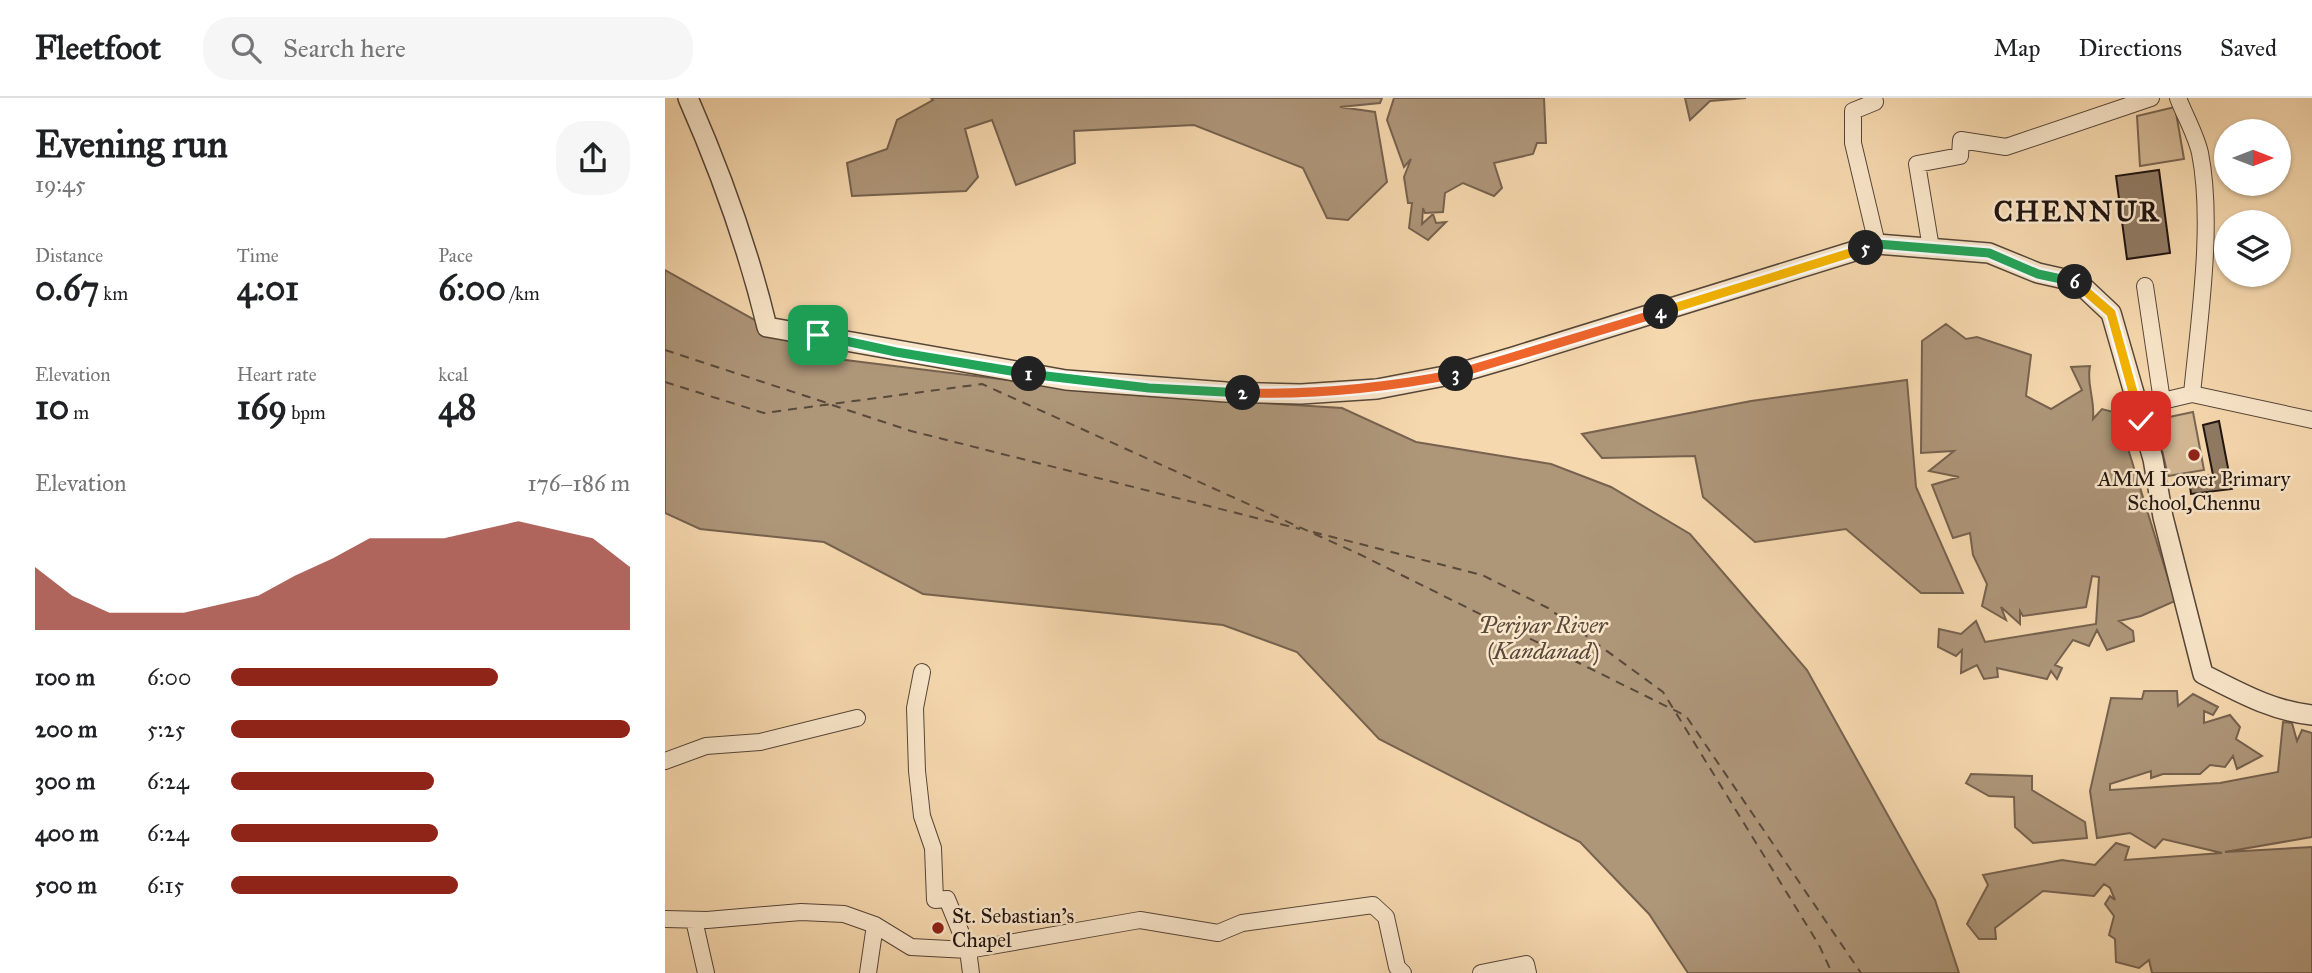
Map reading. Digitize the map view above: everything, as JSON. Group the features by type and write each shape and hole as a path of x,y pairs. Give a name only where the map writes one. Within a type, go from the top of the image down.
{"street":[{"path":"688,98 716,162 750,257 767,327 1066,380 1149,388 1289,394 1377,389 1455,374 1513,358 1877,244 1989,253 2038,274 2078,282 2111,313 2153,459 2163,517 2203,674 2256,701 2290,713 2312,715"},
{"path":"1874,98 1875,102 1853,111 1853,143 1877,244"},
{"path":"1931,248 1917,164 1960,156 1961,140 2005,147 2151,98"},
{"path":"2178,98 2200,152 2204,201 2203,265 2192,394"},
{"path":"2145,286 2162,401"},
{"path":"2137,407 2192,394 2312,420"},
{"path":"922,672 915,708 922,816 933,848 936,900 947,899 968,950 971,973"},
{"path":"665,761 706,746 760,742 857,718"},
{"path":"665,919 694,920 801,912 844,914 875,925 911,947 968,950 1140,920 1218,933 1242,923 1373,905 1386,917 1397,967 1403,973"},
{"path":"694,920 706,973"},
{"path":"868,973 875,925"},
{"path":"1481,973 1526,964 1528,973"}],"shaded area":[{"path":"2175,107 2184,159 2140,166 2137,116"},
{"path":"2193,412 2204,470 2168,476 2155,420"}],"water":[{"path":"931,98 1382,98 1380,103 1340,107 1375,112 1387,182 1348,220 1327,218 1303,168 1194,125 1074,131 1075,163 1016,185 992,120 965,129 978,177 966,191 852,196 847,163 887,149 897,120 933,100"},
{"path":"1394,98 1544,98 1546,143 1537,143 1533,154 1494,163 1502,188 1494,196 1463,183 1445,193 1443,212 1425,213 1423,208 1422,224 1433,214 1436,223 1446,222 1428,240 1409,228 1412,203 1408,203 1404,177 1411,159 1404,167 1387,120"},
{"path":"1685,98 1746,98 1710,101 1690,120"},
{"name":"Periyar River (Kandanad)","path":"665,270 821,357 1121,394 1342,408 1416,442 1551,464 1611,487 1690,534 1807,670 1935,900 1959,973 1688,973 1649,914 1580,842 1379,739 1297,652 1223,625 923,594 824,542 700,529 665,513"},
{"path":"1946,324 1966,339 1977,337 2031,355 2026,396 2051,409 2082,390 2071,367 2090,366 2093,419 2102,409 2117,413 2175,601 2141,616 2119,621 2133,631 2134,641 2107,650 2097,630 2089,646 2073,640 2055,665 2062,668 2057,679 2051,671 2047,679 1997,668 1998,677 1984,679 1977,665 1961,673 1962,650 1956,656 1938,647 1939,629 1961,634 1976,621 1985,642 2096,624 2099,577 2092,576 2086,607 2023,616 2020,611 2020,624 2001,607 2006,620 1982,606 1987,584 1973,555 1970,533 1953,538 1932,485 1959,477 1929,471 1954,451 1921,453 1922,341"},
{"path":"1907,380 1916,487 1963,593 1921,593 1846,529 1755,542 1703,497 1695,456 1602,458 1582,434 1751,401"},
{"path":"2144,691 2177,691 2178,706 2193,694 2218,707 2213,715 2204,711 2204,723 2230,715 2240,727 2236,739 2262,756 2237,769 2233,756 2225,767 2210,765 2200,774 2163,774 2151,778 2151,771 2110,784 2110,790 2220,783 2278,772 2283,722 2292,723 2297,741 2302,730 2312,733 2312,837 2225,852 2312,847 2312,973 2152,973 2149,960 2139,968 2116,962 2115,939 2109,935 2114,916 2105,904 2110,896 2115,900 2110,888 2104,884 2094,896 2043,891 1995,928 1996,939 1979,939 1967,924 1988,885 1983,875 2062,860 2095,865 2116,843 2129,847 2125,860 2222,853 2163,839 2155,848 2130,833 2097,838 2090,791 2111,698 2142,699"},
{"path":"1971,774 2032,776 2032,790 2085,822 2087,838 2033,843 2015,827 2014,797 1989,796 1966,783"}],"building":[{"path":"2159,170 2170,253 2127,259 2116,176"},
{"path":"2219,421 2232,489 2191,494 2189,478 2213,475 2203,425"}],"ferry route":[{"path":"665,350 827,403"},
{"path":"665,382 764,413 982,384 1359,554 1686,716 1861,973"},
{"path":"832,405 911,431 1300,529"},
{"path":"1313,532 1482,575 1548,608 1663,692 1819,945 1832,973"}],"place":[{"name":"AMM Lower Primary School,Chennu","path":"2194,455"},
{"name":"St. Sebastian's Chapel","path":"938,928"}],"district":[{"name":"CHENNUR","path":"2077,211"}],"route":[{"path":"818,335 896,352 1066,380 1226,392 1301,394 1377,389 1455,374 1513,358 1877,244 1989,253 2038,274 2078,282 2111,313 2141,421"}]}
